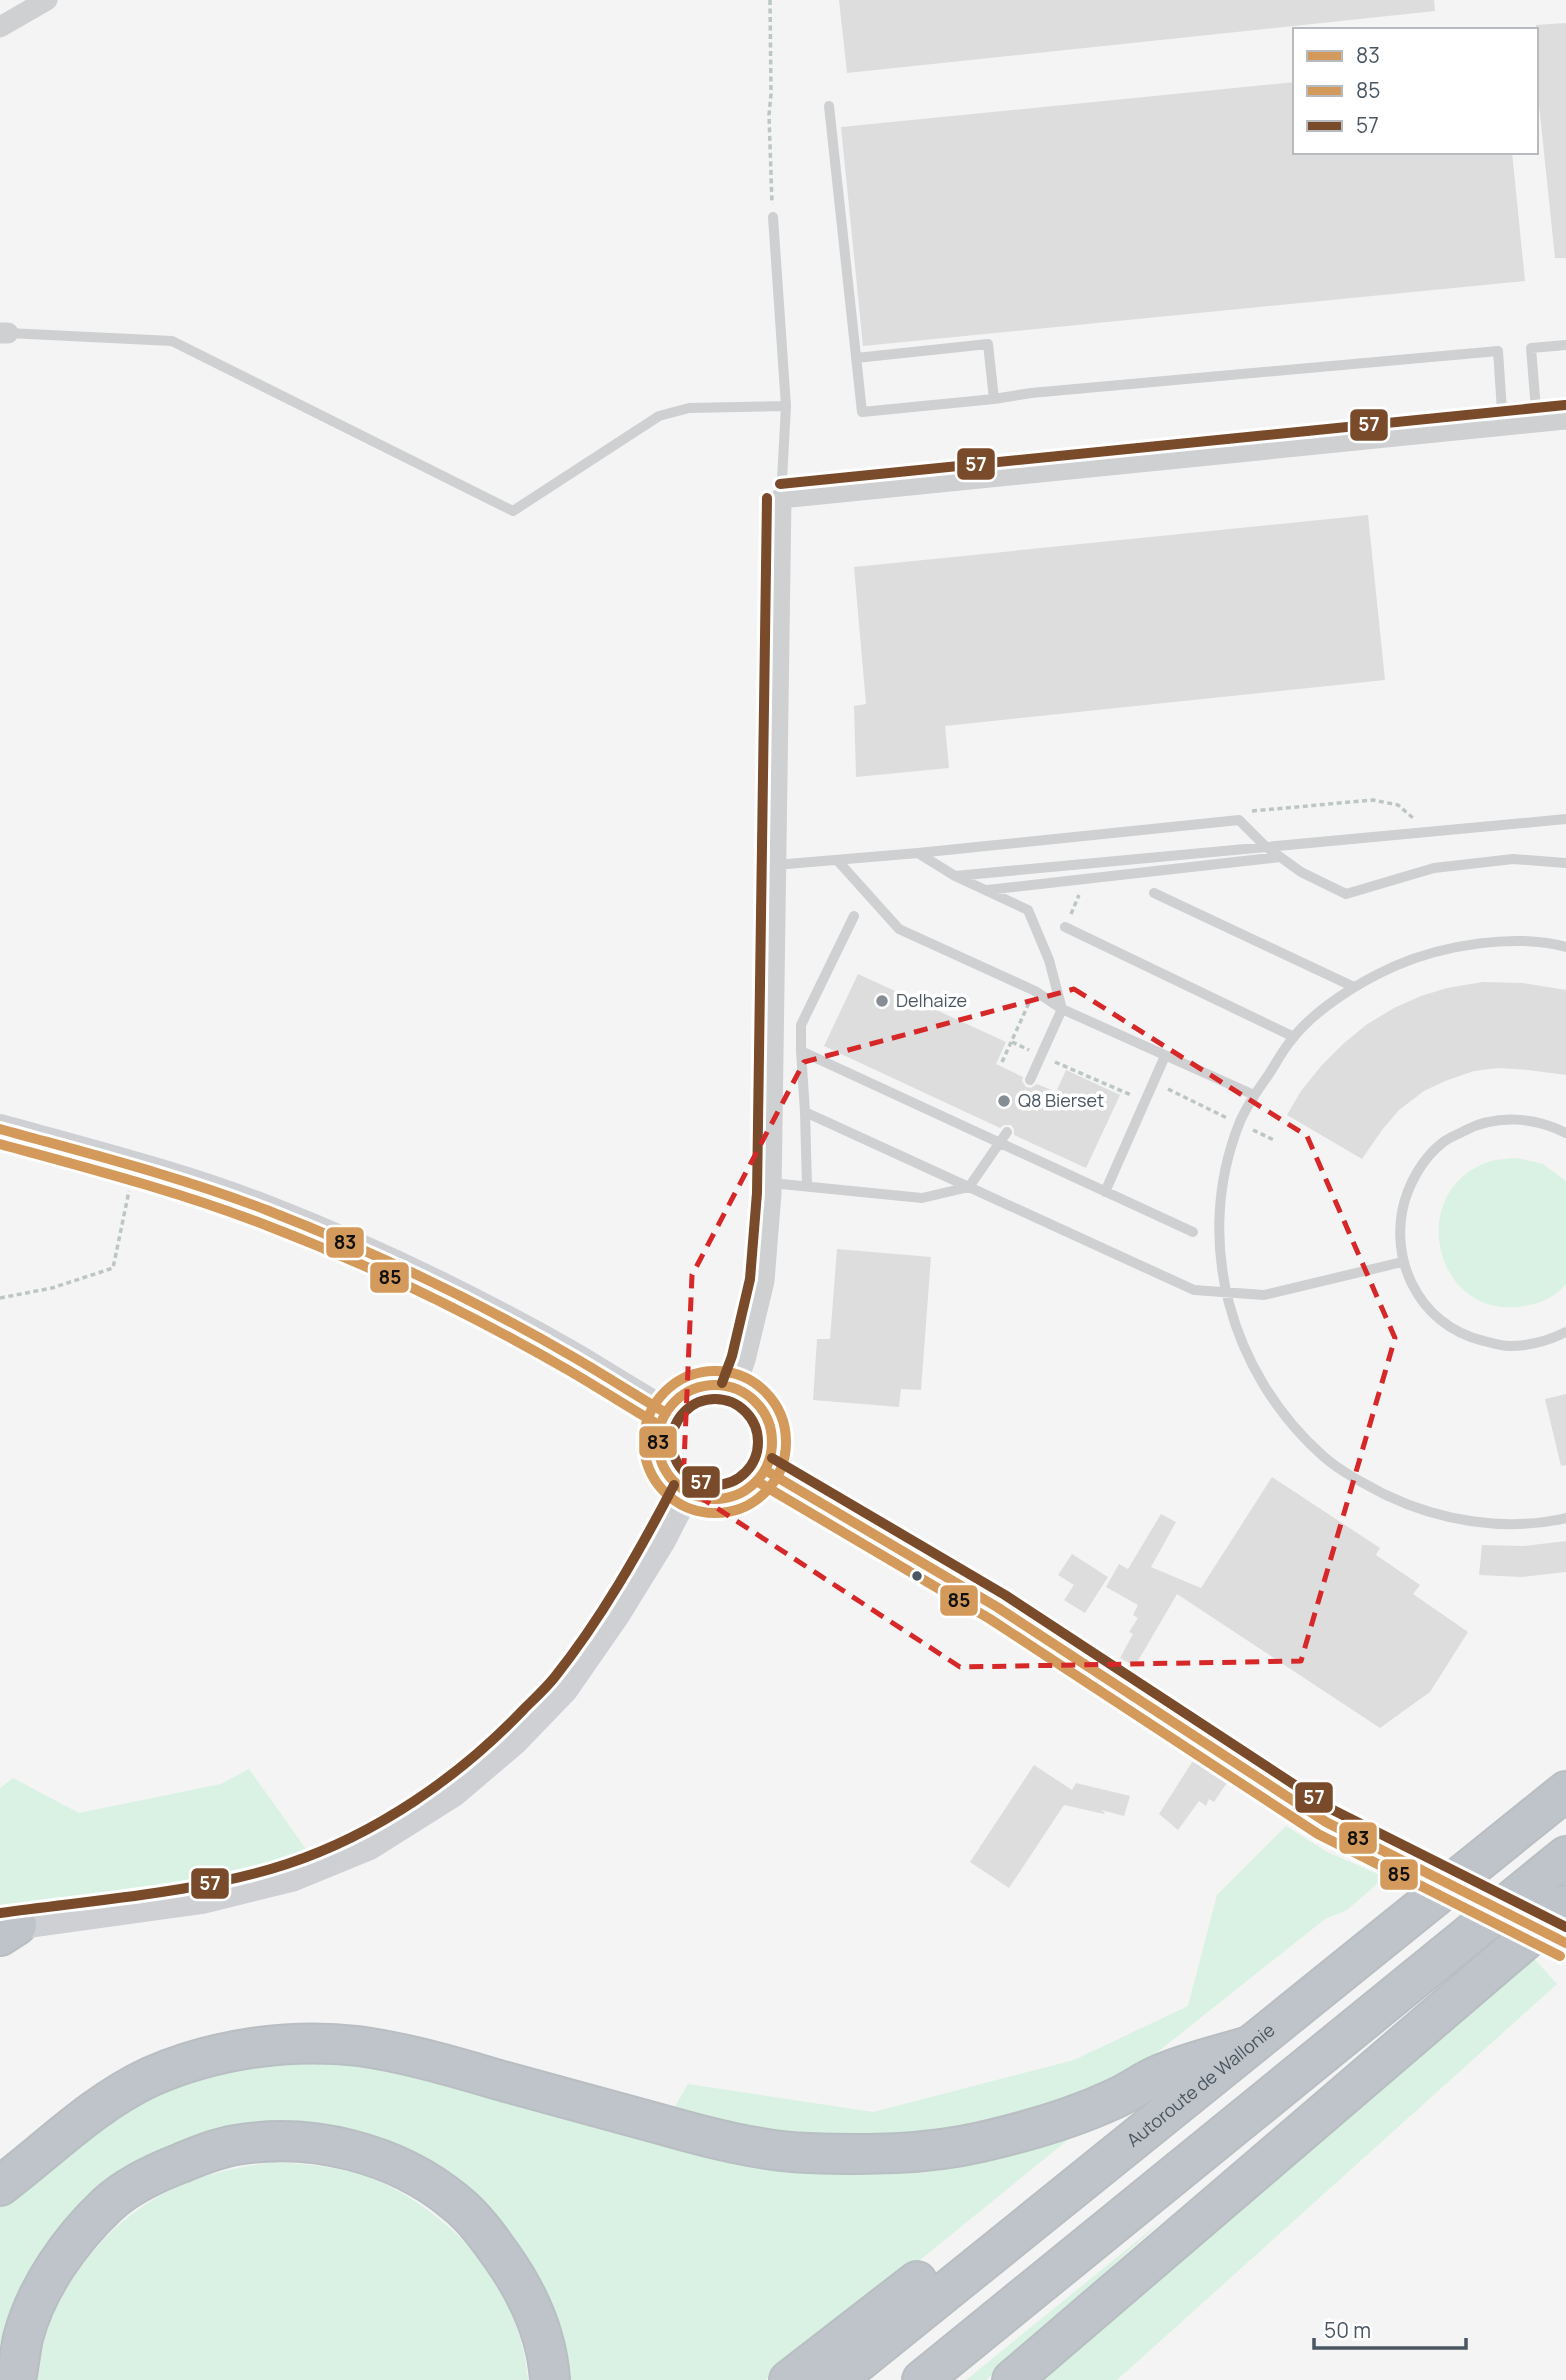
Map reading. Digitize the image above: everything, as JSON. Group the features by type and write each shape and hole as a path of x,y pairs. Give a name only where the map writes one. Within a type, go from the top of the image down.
{"highway":[{"name":"Autoroute de Wallonie","path":"836,2380 1566,1791"},
{"path":"922,2380 1566,1856"},
{"path":"1012,2380 1564,1929"},
{"path":"0,2186 97,2108 150,2078 208,2057 246,2049 298,2044 359,2046 436,2061 711,2139 806,2153 877,2154 947,2148 1027,2129 1113,2099 1161,2074 1249,2046"},
{"path":"16,2380 23,2337 41,2294 68,2248 109,2204 154,2174 200,2155 235,2145 285,2140 324,2143 371,2156 423,2179 456,2202 486,2234 517,2279 540,2326 550,2380"},
{"path":"789,2380 1089,2149 1132,2140"},
{"path":"0,2171 40,2156"}],"main road":[{"path":"0,1129 135,1165 268,1211 374,1256 465,1300 574,1358 666,1413"},
{"path":"716,1385 735,1388 752,1399 765,1414 771,1432 772,1452 765,1470 754,1484 738,1494 721,1499 703,1498 686,1491 669,1476 660,1456 658,1434 666,1413 679,1398 696,1388 716,1385"},
{"path":"765,1470 997,1607 1326,1822 1404,1863"},
{"path":"6,1929 202,1899 292,1877 369,1845 453,1792 513,1741 564,1688 662,1540 686,1491"}],"street":[{"path":"0,27 47,0"},
{"path":"735,1388 745,1360 764,1282 771,1183 781,498 1566,419"}],"lane":[{"path":"830,106 862,412 1031,393 1499,351 1503,426"},
{"path":"773,217 786,406 781,498"},
{"path":"4,333 172,341 513,511 659,416 689,408 786,406"},
{"path":"856,358 988,344 995,399"},
{"path":"1537,422 1531,348 1566,345"},
{"path":"955,876 1566,818"},
{"path":"775,865 1239,820 1265,846 1301,872 1346,894 1434,868 1513,859 1566,863"},
{"path":"918,853 955,876 1028,910 1049,960 1062,1009 1030,1080"},
{"path":"984,890 1280,857"},
{"path":"837,860 899,929 1035,991 1062,1009 1254,1095"},
{"path":"1154,893 1354,986"},
{"path":"807,1186 801,1025 853,916"},
{"path":"1065,927 1294,1037"},
{"path":"1566,947 1506,942 1457,945 1412,959 1354,986 1294,1037 1254,1095 1239,1124 1219,1207 1220,1251 1225,1292 1240,1339 1260,1383 1289,1420 1324,1457 1364,1484 1408,1506 1457,1520 1504,1524 1566,1518"},
{"path":"801,1051 1193,1232"},
{"path":"1105,1192 1165,1056"},
{"path":"805,1112 1194,1290 1264,1295 1402,1262"},
{"path":"1566,1133 1550,1125 1514,1118 1476,1125 1441,1144 1415,1173 1401,1210 1400,1249 1402,1262 1412,1286 1436,1317 1469,1338 1507,1346 1544,1342 1566,1332"},
{"path":"771,1183 922,1198 969,1187 1007,1132"}],"path":[{"path":"770,0 769,116 773,217"},
{"path":"0,1298 52,1288 113,1268 135,1165"}],"highlighted area":[{"path":"1074,989 1307,1136 1395,1338 1301,1661 960,1667 683,1486 692,1275 804,1062"}],"green space":[{"path":"1517,1158 1543,1164 1566,1181 1566,1284 1552,1296 1536,1303 1524,1306 1493,1306 1469,1294 1451,1275 1441,1250 1439,1223 1446,1198 1463,1176 1491,1161"},
{"path":"249,1769 311,1856 231,1878 0,1916 0,1788 13,1778 79,1813 221,1784"},
{"path":"1286,1826 1327,1852 1385,1877 1347,1910 1325,1919 1150,2058 1085,2091 1028,2111 959,2127 902,2135 826,2137 768,2129 673,2110 688,2084 873,2112 1074,2060 1188,2006 1217,1895"},
{"path":"1531,1955 1557,1984 1117,2380 1044,2380"},
{"path":"298,2048 763,2155 1106,2109 841,2324 765,2380 565,2380 412,2158 148,2160 0,2380 0,2206 57,2159 159,2087"},
{"path":"273,2162 327,2167 365,2176 412,2199 446,2224 476,2254 498,2284 518,2330 528,2380 38,2380 45,2338 68,2286 104,2240 125,2220 148,2203 200,2178"},
{"path":"1164,2219 986,2380 966,2380"}],"building":[{"path":"839,0 1434,0 1435,11 847,73"},
{"path":"1566,23 1566,258 1555,258 1538,95 1536,25"},
{"path":"1293,82 1293,154 1512,154 1525,281 863,346 841,127"},
{"path":"1368,515 1385,680 945,726 949,768 856,777 854,706 866,704 854,567"},
{"path":"858,974 1006,1042 996,1064 1023,1077 1022,1081 1026,1087 1031,1088 1037,1084 1056,1092 1066,1070 1120,1095 1086,1168 1014,1135 1011,1125 1000,1128 824,1046"},
{"path":"1483,982 1523,983 1566,990 1566,1075 1498,1068 1474,1071 1445,1081 1424,1091 1399,1110 1362,1159 1287,1115 1301,1091 1322,1065 1366,1025 1421,996"},
{"path":"837,1249 931,1257 921,1390 901,1389 899,1407 813,1400 817,1339 830,1339"},
{"path":"1566,1394 1566,1465 1561,1466 1545,1399"},
{"path":"1272,1477 1380,1548 1376,1555 1420,1585 1413,1594 1468,1632 1430,1692 1380,1728 1177,1594 1135,1666 1120,1658 1133,1634 1129,1632 1138,1618 1133,1615 1138,1605 1106,1587 1119,1564 1128,1569 1161,1514 1176,1522 1151,1567 1201,1588"},
{"path":"1566,1541 1566,1572 1522,1577 1479,1575 1482,1545 1524,1546"},
{"path":"1072,1554 1108,1577 1085,1613 1064,1600 1074,1585 1058,1575"},
{"path":"1194,1759 1228,1781 1214,1802 1209,1799 1206,1806 1199,1801 1178,1830 1159,1814"},
{"path":"1034,1765 1072,1790 1076,1783 1130,1796 1124,1816 1064,1805 1009,1888 970,1862"}],"tunnel":[{"path":"1404,1863 1517,1919"}],"transit line":[{"name":"57","path":"780,484 1565,405"},
{"name":"57","path":"722,1383 732,1356 750,1279 757,1193 767,498"},
{"name":"83","path":"0,1129 203,1187 347,1243 425,1278 501,1317 666,1413"},
{"name":"85","path":"0,1144 198,1201 341,1256 494,1329 659,1425"},
{"name":"85","path":"715,1371 742,1377 765,1392 780,1415 786,1442 780,1469 765,1492 742,1507 715,1513 688,1507 665,1492 650,1469 644,1442 650,1415 665,1392 688,1377 715,1371"},
{"name":"83","path":"715,1385 737,1390 755,1402 767,1420 772,1442 767,1464 755,1482 737,1494 715,1499 693,1494 675,1482 663,1464 658,1442 663,1420 675,1402 693,1390 715,1385"},
{"name":"57","path":"715,1399 731,1403 745,1412 754,1426 758,1442 754,1458 745,1472 731,1481 715,1485 699,1481 685,1472 676,1458 672,1442 676,1426 685,1412 699,1403 715,1399"},
{"name":"57","path":"772,1458 1005,1595 1333,1810 1566,1927"},
{"name":"83","path":"765,1470 997,1607 1326,1822 1566,1943"},
{"name":"85","path":"758,1482 990,1619 1318,1834 1560,1956"},
{"name":"57","path":"0,1913 182,1889 253,1874 320,1852 353,1837 415,1801 472,1758 554,1678 588,1632 618,1584 674,1485"}],"place":[{"name":"Delhaize","path":"882,1001"},
{"name":"Q8 Bierset","path":"1004,1101"}]}
